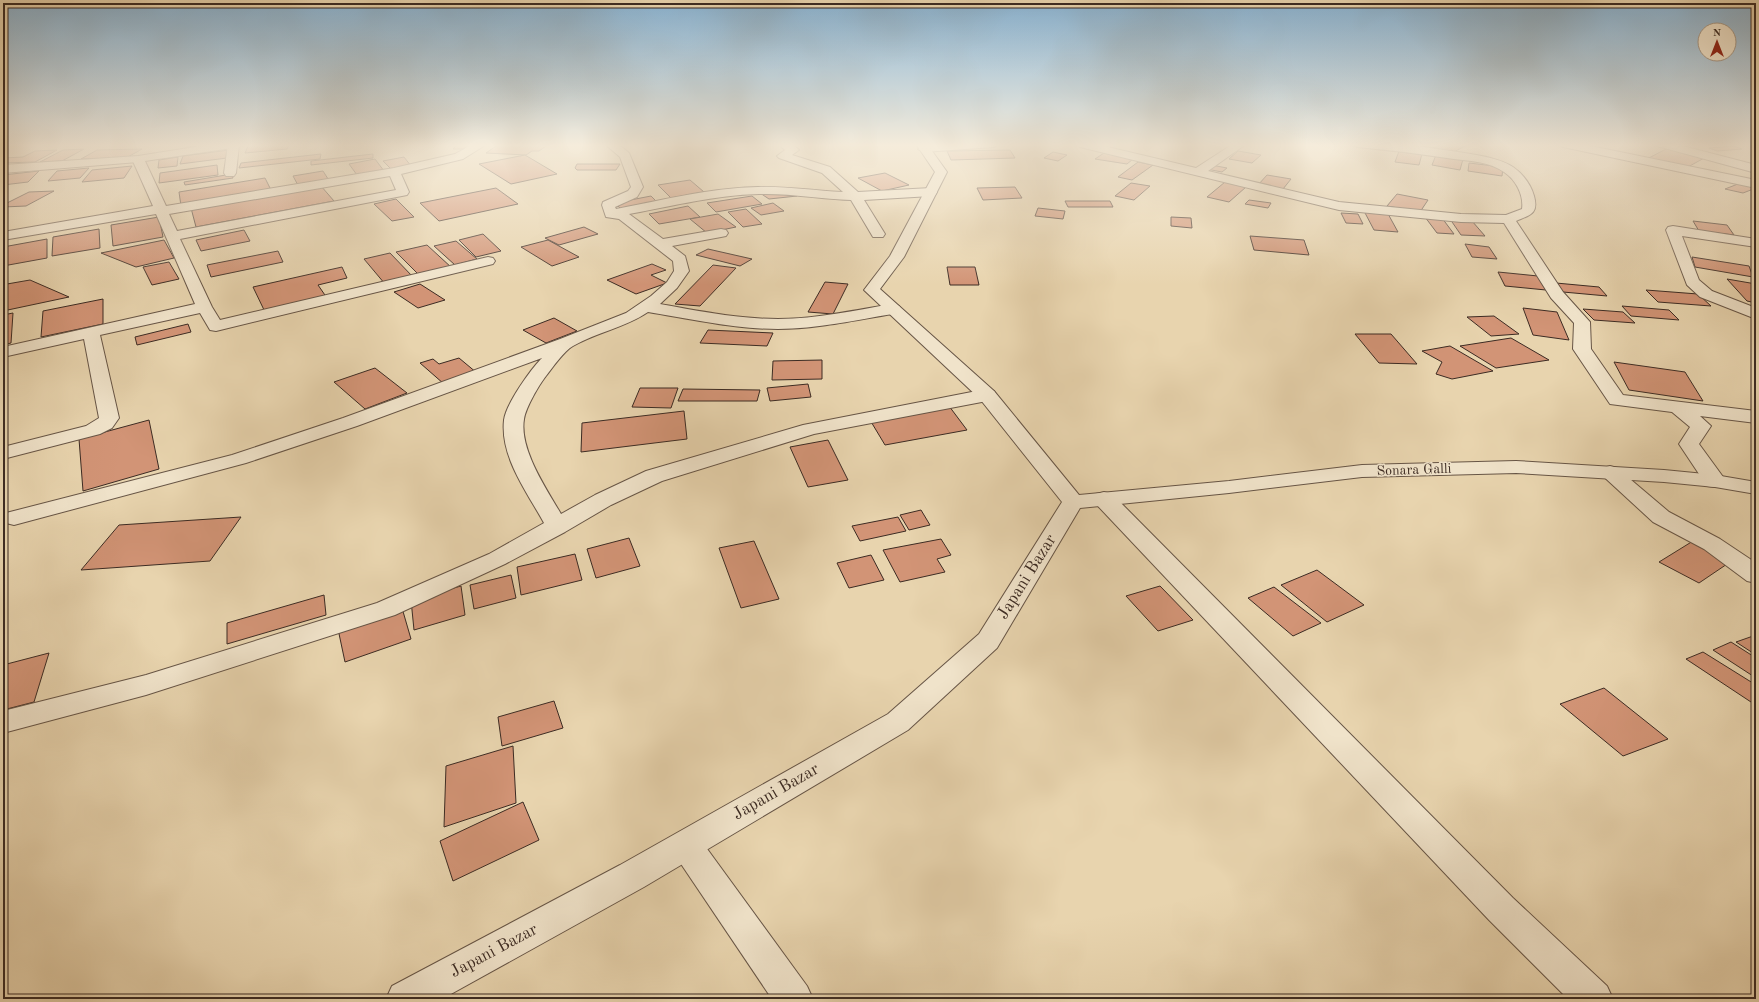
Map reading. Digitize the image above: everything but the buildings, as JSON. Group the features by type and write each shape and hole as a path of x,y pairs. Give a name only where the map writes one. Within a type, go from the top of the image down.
{"street":[{"path":"152,191 204,307 216,326 488,261"},
{"path":"3,236 278,191"},
{"path":"172,236 403,192 402,191"},
{"path":"611,214 608,205 633,194 635,191"},
{"path":"611,214 717,194 754,191"},
{"path":"782,191 801,194 855,196 931,192"},
{"path":"849,191 855,196 878,234"},
{"path":"1276,191 1344,207 1462,218 1508,219 1528,211 1529,206 1526,191"},
{"path":"931,192 897,257 872,290 987,395 1073,502"},
{"path":"14,518 239,459 350,422 566,343 632,316 657,299 672,284 682,271 680,259 623,216 611,214"},
{"path":"1508,219 1558,295 1582,322 1582,349 1617,400 1756,417"},
{"path":"1756,243 1674,230 1692,282 1706,294 1756,314"},
{"path":"661,244 722,233"},
{"path":"3,352 204,307"},
{"path":"646,307 748,322 778,324 813,322 893,308"},
{"path":"3,453 93,430 105,424 109,418 90,333"},
{"path":"557,527 520,460 514,432 514,418 529,386 546,364 566,343"},
{"path":"3,722 146,685 386,609 497,559 557,527 603,500 654,476 810,429 987,395"},
{"path":"1677,407 1701,426 1689,444 1715,481"},
{"name":"Sonara Galli","path":"1073,502 1229,487 1362,471 1516,467 1610,472 1715,481 1756,488"},
{"path":"1610,472 1661,517 1751,567"},
{"path":"1104,499 1495,904 1594,999"},
{"name":"Japani Bazar","path":"405,999 626,880 898,722 988,641 1073,502"},
{"path":"686,845 794,999"}]}
